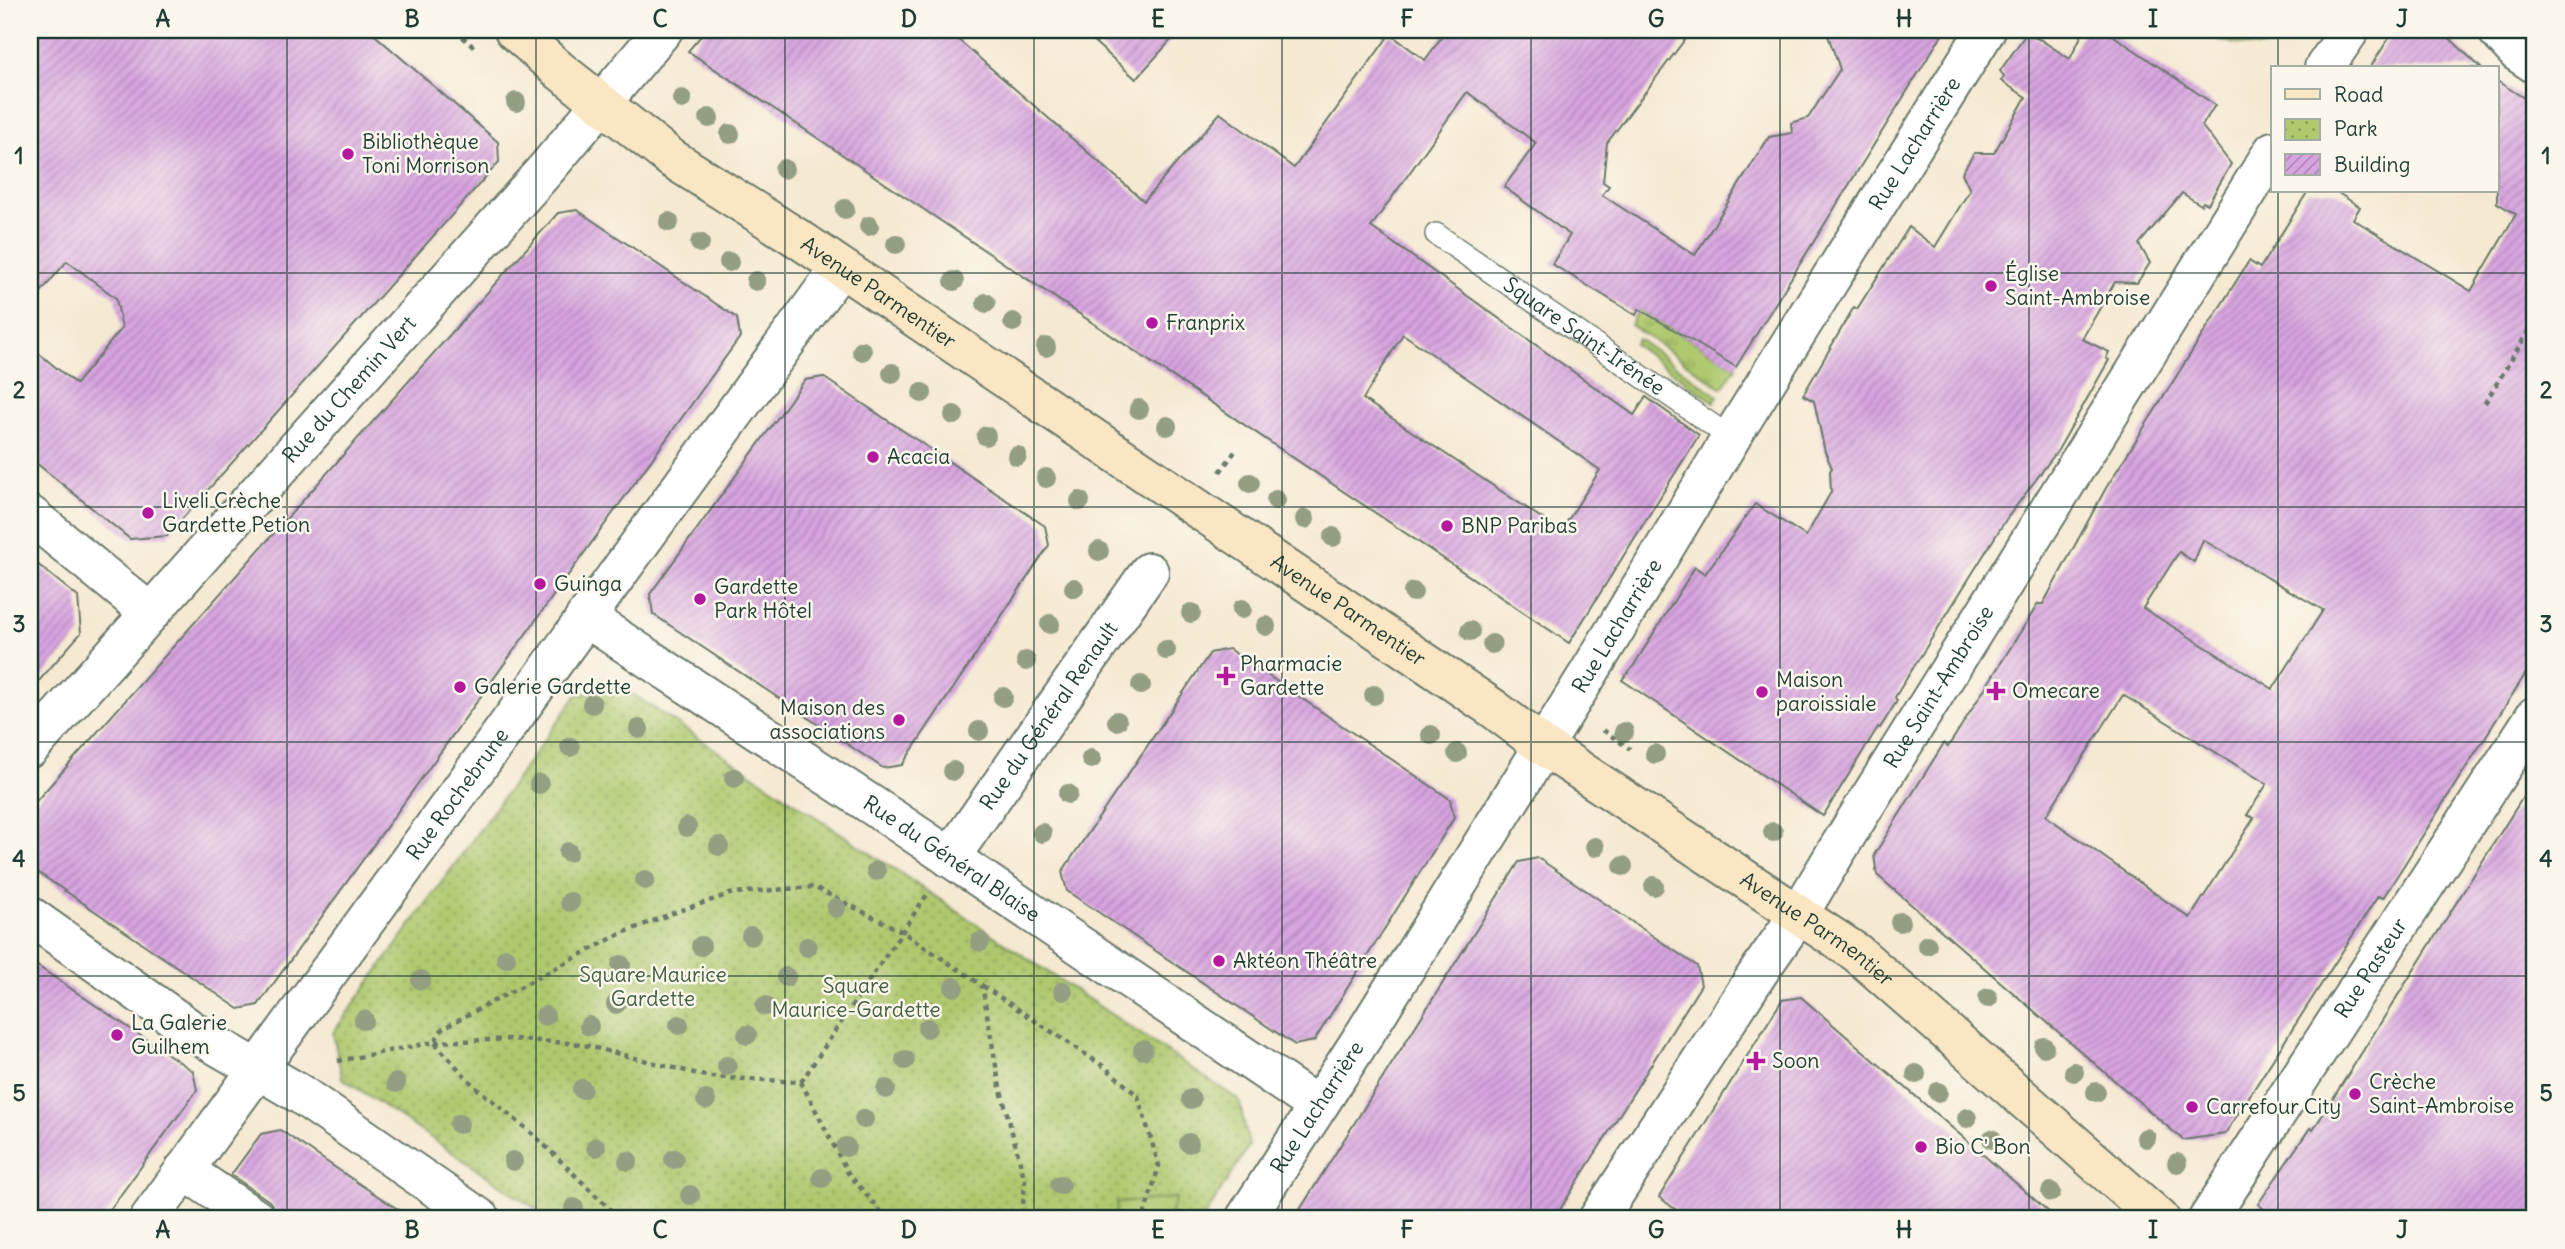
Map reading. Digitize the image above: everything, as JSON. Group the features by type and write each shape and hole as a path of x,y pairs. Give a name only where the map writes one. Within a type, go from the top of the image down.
{"street":[{"name":"Avenue Parmentier","path":"514,30 602,105 671,158 802,241 1483,701 1543,746 1857,953 2160,1219"},
{"name":"Rue du Chemin Vert","path":"30,748 602,105 663,30"},
{"name":"Rue Lacharrière","path":"1245,1219 1364,1034 1986,30"},
{"path":"2326,66 2350,30"},
{"path":"2497,30 2517,52 2535,64"},
{"name":"Rue Saint-Ambroise","path":"1598,1219 1799,914 2271,154"},
{"name":"Rue Rochebrune","path":"149,1219 840,268"},
{"path":"30,515 149,612"},
{"name":"Rue du Général Renault","path":"950,858 1149,572"},
{"name":"Rue du Général Blaise","path":"585,617 1317,1105"},
{"name":"Rue Pasteur","path":"2208,1219 2535,716"},
{"path":"30,916 197,1034 300,1094 481,1219"},
{"path":"184,1170 256,1219"}],"lane":[{"name":"Square Saint-Irénée","path":"1436,234 1731,438"}],"path":[{"path":"2485,403 2535,320"},
{"path":"1220,472 1236,450"},
{"path":"434,1042 443,1028 618,935 733,893 814,887 901,931 1106,1068 1138,1096 1158,1166 1143,1219"},
{"path":"801,1082 929,892"},
{"path":"982,985 999,1083 1024,1181 1021,1219"},
{"path":"338,1061 434,1042 513,1039 580,1044 710,1077 801,1082"},
{"path":"434,1042 474,1086 533,1134 620,1219"},
{"path":"801,1082 848,1173 887,1219"}],"green space":[{"path":"2200,30 2311,30 2283,44 2255,46 2227,42 2197,33"},
{"path":"1639,309 1736,367 1722,388 1631,325"},
{"path":"1638,339 1718,396 1714,402 1634,344"},
{"name":"Square Maurice Gardette","path":"622,687 1239,1100 1249,1146 1203,1219 551,1219 342,1078 333,1033 577,695"},
{"path":"1176,1198 1168,1219 1115,1219 1117,1203"}],"building":[{"path":"30,30 369,30 498,142 499,162 167,536 130,539 30,458 30,346 76,384 122,328 116,298 67,261 30,305"},
{"path":"706,30 947,30 1144,201 1220,113 1294,168 1390,34 1425,60 1447,30 1692,30 1607,143 1603,182 1609,186 1602,195 1695,255 1769,137 1792,133 1791,123 1808,118 1840,69 1826,30 1945,30 1736,367 1639,309 1636,315 1552,264 1570,235 1504,187 1536,143 1467,92 1371,227 1634,415 1646,397 1699,435 1569,643 688,51","holes":["1403,334 1600,470 1561,531 1363,399"]},
{"path":"1081,30 1180,30 1136,79"},
{"name":"Église Saint-Ambroise","path":"2084,30 2105,30 2215,105 2202,126 2231,164 2208,204 2203,202 2201,205 2182,193 2139,244 2150,263 2137,283 2115,282 2082,339 2109,352 2106,358 2109,360 2058,450 2005,521 1895,697 1897,701 1823,816 1622,680 1695,567 1705,574 1755,504 1806,536 1831,492 1832,468 1825,452 1814,401 1803,395 1854,307 1857,309 1909,227 1935,247 1970,190 1962,173 1974,153 1994,153 2026,97 2001,81 2004,76 2000,71 2026,34 2041,40 2070,59"},
{"path":"2394,30 2441,30 2479,66 2371,66"},
{"path":"2498,82 2535,105 2535,659 2383,898 2378,896 2225,1134 2183,1140 1877,875 1874,855 1944,743 1948,747 2038,604 2043,604 2106,488 2249,261 2260,268 2307,192 2337,192 2360,207 2353,219 2471,291 2516,214 2497,203","holes":["2203,540 2323,610 2273,689 2143,608 2179,552 2194,562","2123,695 2267,784 2247,815 2254,818 2190,918 2046,816"]},
{"path":"577,210 737,318 740,337 258,1005 239,1009 30,867 30,808 558,213"},
{"path":"823,377 1045,526 1049,545 902,765 883,768 653,614 650,594 805,380"},
{"path":"30,558 78,597 81,633 30,691"},
{"path":"1229,649 1450,799 1454,818 1314,1041 1295,1045 1067,891 1062,872 1210,653"},
{"path":"2535,778 2535,1219 2275,1219 2258,1204 2310,1128 2313,1130"},
{"path":"1538,858 1697,966 1701,985 1554,1219 1294,1219 1519,862"},
{"path":"30,961 193,1071 197,1090 103,1219 30,1219"},
{"path":"1801,997 2057,1219 1688,1219 1659,1197 1782,1000"},
{"path":"280,1130 413,1219 278,1219 269,1201 231,1175 261,1134"}],"place":[{"name":"Bibliothèque Toni Morrison","path":"348,154"},
{"name":"Église Saint-Ambroise","path":"1991,286"},
{"name":"Franprix","path":"1152,323"},
{"name":"Acacia","path":"873,457"},
{"name":"Liveli Crèche Gardette Petion","path":"148,513"},
{"name":"BNP Paribas","path":"1447,526"},
{"name":"Guinga","path":"540,584"},
{"name":"Gardette Park Hôtel","path":"700,599"},
{"name":"Pharmacie Gardette","path":"1226,676"},
{"name":"Galerie Gardette","path":"460,687"},
{"name":"Omecare","path":"1996,691"},
{"name":"Maison paroissiale","path":"1762,692"},
{"name":"Maison des associations","path":"899,720"},
{"name":"Aktéon Théâtre","path":"1219,961"},
{"name":"La Galerie Guilhem","path":"117,1035"},
{"name":"Soon","path":"1756,1061"},
{"name":"Crèche Saint-Ambroise","path":"2355,1094"},
{"name":"Carrefour City","path":"2192,1107"},
{"name":"Bio C' Bon","path":"1921,1147"}],"park label":[{"name":"Square Maurice-Gardette","path":"856,998"}]}
